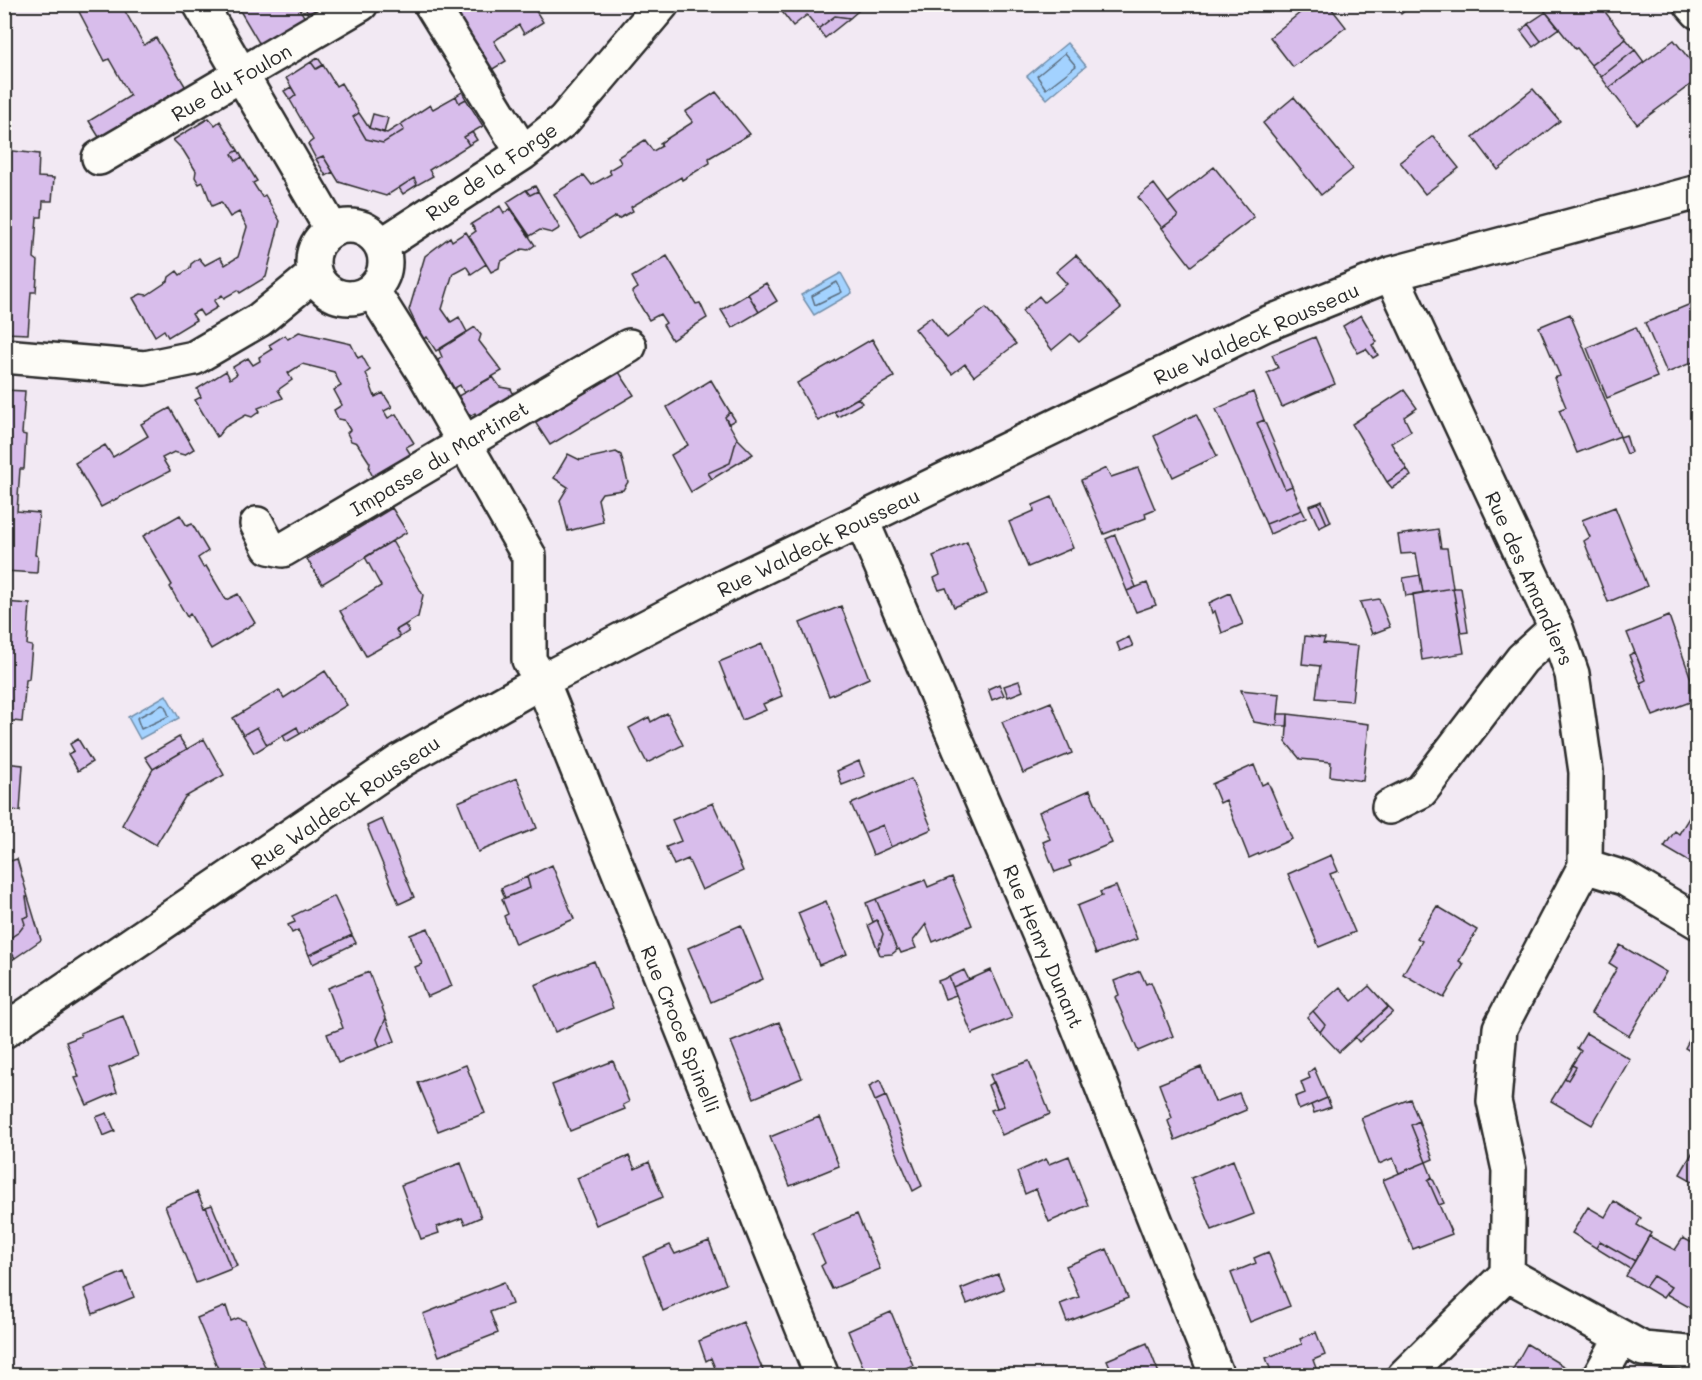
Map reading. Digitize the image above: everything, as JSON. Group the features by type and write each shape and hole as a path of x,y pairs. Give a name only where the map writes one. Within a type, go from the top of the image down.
{"street":[{"path":"200,4 332,230"},
{"name":"Rue du Foulon","path":"99,158 361,4"},
{"path":"431,4 523,153"},
{"name":"Rue de la Forge","path":"381,245 523,153 564,120 662,4"},
{"path":"1691,4 1698,12"},
{"name":"Rue Waldeck Rousseau","path":"4,1031 402,760 542,681 725,586 1266,324 1391,274 1698,192"},
{"path":"354,226 365,229 381,245 384,269 380,281 372,290 351,298 339,297 328,292 315,274 314,254 318,244 332,230 354,226"},
{"path":"4,356 145,368 194,358 260,320 315,274"},
{"name":"Rue des Amandiers","path":"1391,274 1556,628 1572,674 1586,772 1585,866 1500,1028 1494,1101 1509,1170 1507,1274"},
{"name":"Rue Croce Spinelli","path":"372,290 529,556 529,660 542,681 822,1376"},
{"name":"Impasse du Martinet","path":"257,524 269,547 282,550 629,346"},
{"name":"Rue Henry Dunant","path":"862,521 1070,1006 1217,1376"},
{"path":"1389,807 1420,791 1522,659 1556,628"},
{"path":"1585,866 1624,878 1698,922"},
{"path":"1404,1376 1507,1274 1643,1349 1698,1354"},
{"path":"1600,1376 1621,1338"}],"water":[{"path":"1067,43 1086,66 1047,99 1027,76"},
{"path":"841,273 852,293 814,315 801,295"},
{"path":"166,695 179,718 140,739 128,717"}],"building":[{"path":"75,4 121,4 144,45 156,38 190,94 104,145 89,121 130,96 109,59 105,61"},
{"path":"236,4 297,4 307,22 262,48"},
{"path":"304,4 322,4 323,5 308,15"},
{"path":"441,4 540,4 534,8 543,22 524,34 519,25 494,41 506,61 483,75"},
{"path":"776,4 866,4 850,18 835,16 818,29 807,15 793,26"},
{"path":"1311,4 1328,4 1346,27 1293,67 1270,37"},
{"path":"1394,4 1413,4 1401,14"},
{"path":"1543,4 1599,4 1626,39 1591,65 1577,48 1575,49 1541,6"},
{"path":"1546,12 1559,28 1541,41 1528,24"},
{"path":"835,16 850,18 825,38 818,29"},
{"path":"1528,24 1541,41 1533,47 1521,31"},
{"path":"1626,39 1635,50 1601,77 1591,65"},
{"path":"1674,40 1698,70 1698,79 1637,124 1609,88"},
{"path":"1635,50 1644,62 1609,88 1601,77"},
{"path":"318,58 323,65 316,69 311,62"},
{"path":"311,62 316,69 323,65 336,86 341,83 359,113 353,117 366,139 383,143 404,130 401,124 430,105 433,109 456,96 459,103 466,99 483,126 464,137 469,145 429,170 433,176 417,185 414,178 386,196 339,182 323,156 316,159 308,144 313,140 290,100 296,95 286,78"},
{"path":"291,87 296,95 290,100 284,91"},
{"path":"1533,89 1560,121 1498,170 1473,137"},
{"path":"462,92 466,99 459,103 456,96"},
{"path":"716,92 750,134 709,158 710,163 682,180 681,177 631,207 633,211 618,219 616,216 581,238 554,194 584,175 592,185 611,174 609,170 621,163 618,157 645,140 653,151 662,146 660,143 693,122 685,112"},
{"path":"1294,97 1353,169 1321,195 1263,123"},
{"path":"359,113 369,128 387,133 401,124 404,130 383,143 366,139 353,117"},
{"path":"373,114 388,118 384,133 369,128"},
{"path":"209,118 215,125 220,121 238,150 232,154 236,161 242,157 257,181 253,183 262,197 265,195 280,221 266,277 240,293 238,290 224,298 222,295 214,301 218,307 203,316 199,310 192,314 196,320 168,337 164,330 155,336 133,298 141,294 147,295 168,281 169,277 177,271 180,275 199,258 205,265 220,257 225,265 238,257 247,227 239,212 230,217 221,202 212,206 203,182 199,184 195,177 196,171 183,150 173,140"},
{"path":"472,132 477,140 469,145 464,137"},
{"path":"1433,136 1459,168 1425,194 1400,162"},
{"path":"4,150 39,154 38,177 54,178 52,201 43,201 42,217 37,217 34,258 38,261 36,292 31,292 28,334 4,333"},
{"path":"238,150 242,157 236,161 232,154"},
{"path":"323,156 333,172 326,176 316,159"},
{"path":"1214,167 1254,217 1191,266 1162,228 1178,216 1168,203"},
{"path":"414,178 417,185 403,194 399,188"},
{"path":"1154,184 1178,216 1162,228 1138,197"},
{"path":"535,186 538,191 530,195 526,190"},
{"path":"526,190 530,195 538,191 560,228 552,233 540,230 530,236 507,202"},
{"path":"500,206 504,213 510,209 535,245 528,250 522,249 500,262 499,268 491,272 469,236 476,231 471,224"},
{"path":"466,232 486,264 471,274 466,266 453,273 442,309 451,322 459,317 467,332 436,351 427,337 423,339 409,310 425,256 450,237 452,241"},
{"path":"1076,255 1121,308 1079,342 1071,334 1052,350 1022,311 1039,296 1044,302 1067,284 1056,272"},
{"path":"667,256 696,304 700,303 707,318 672,340 663,325 666,323 660,314 649,320 632,292 638,288 632,277"},
{"path":"766,283 777,301 759,312 748,294"},
{"path":"748,294 759,312 732,328 721,310"},
{"path":"1693,303 1698,314 1698,360 1667,373 1645,323"},
{"path":"986,308 1016,344 974,376 965,364 952,374 915,329 931,317 947,338"},
{"path":"1570,314 1620,436 1577,453 1559,410 1566,407 1554,378 1560,376 1539,327"},
{"path":"1361,315 1377,342 1372,345 1378,355 1373,358 1366,349 1358,353 1343,326"},
{"path":"475,327 481,335 479,341 502,371 464,393 460,385 453,389 437,361 442,357 439,350"},
{"path":"1636,327 1657,377 1607,398 1587,348"},
{"path":"299,332 351,344 358,358 362,356 370,370 366,373 375,397 383,393 392,407 384,411 388,418 396,414 414,443 406,447 411,455 373,477 369,469 370,463 357,443 351,441 347,433 350,430 344,420 338,419 334,410 342,405 334,390 341,386 334,372 302,364 288,373 292,380 278,390 283,398 258,408 260,411 252,417 246,415 225,427 217,437 195,400 201,397 197,389 226,371 230,379 237,374 233,367 248,358 253,365 260,361 259,357 272,349 269,345 285,335 288,339"},
{"path":"1315,337 1335,384 1282,407 1267,373 1278,368 1272,355"},
{"path":"872,339 894,377 818,421 797,383"},
{"path":"619,372 634,395 550,445 535,422"},
{"path":"493,377 500,387 511,389 516,399 480,422 475,413 470,416 458,396"},
{"path":"711,380 730,412 725,417 737,438 730,463 708,473 712,479 691,492 671,455 688,445 667,407"},
{"path":"4,390 25,391 22,434 26,435 24,469 20,469 17,511 39,513 35,555 38,556 37,573 4,571"},
{"path":"1404,390 1417,408 1404,417 1411,431 1391,443 1407,469 1387,482 1352,424"},
{"path":"1253,392 1264,420 1257,423 1285,489 1292,486 1302,510 1266,524 1216,409"},
{"path":"858,398 862,403 838,417 834,412"},
{"path":"170,408 194,449 184,455 174,452 162,458 170,471 101,507 75,463 105,445 113,457 148,436 141,424"},
{"path":"730,412 735,420 728,424 725,417"},
{"path":"1196,414 1217,456 1173,477 1154,436"},
{"path":"1264,420 1292,486 1285,489 1257,423"},
{"path":"1626,435 1631,452 1627,454 1620,437"},
{"path":"737,438 753,454 712,479 708,473 730,463"},
{"path":"616,452 621,455 628,482 623,490 602,493 598,499 603,522 568,531 560,500 568,487 554,478 568,454 580,460"},
{"path":"1106,468 1111,477 1138,468 1155,509 1145,513 1146,518 1104,534 1081,480"},
{"path":"1407,469 1411,476 1392,488 1387,482"},
{"path":"1052,497 1073,548 1028,567 1009,522 1034,511 1033,505"},
{"path":"1322,501 1331,522 1327,524 1318,503"},
{"path":"1318,503 1327,524 1319,528 1309,506"},
{"path":"1615,507 1647,586 1608,602 1584,541 1590,537 1582,520"},
{"path":"392,508 407,532 322,584 307,559"},
{"path":"1302,510 1306,518 1270,534 1266,524"},
{"path":"180,515 187,526 192,524 208,551 198,558 203,567 206,566 226,600 238,594 255,623 211,649 190,614 187,617 170,587 172,585 143,536"},
{"path":"1438,529 1441,548 1447,548 1453,588 1423,593 1416,553 1401,554 1398,535"},
{"path":"1115,535 1136,587 1127,591 1106,539"},
{"path":"392,541 423,595 418,617 396,630 400,637 366,656 340,611 381,586 365,557"},
{"path":"967,542 987,594 954,607 946,588 939,590 934,578 940,575 933,556"},
{"path":"1420,575 1423,593 1406,596 1403,578"},
{"path":"1147,583 1156,605 1136,612 1127,591"},
{"path":"1453,588 1461,588 1468,632 1461,633"},
{"path":"1453,588 1464,653 1422,660 1413,594"},
{"path":"1230,593 1243,624 1222,633 1215,611 1212,613 1209,603"},
{"path":"1379,599 1390,627 1372,634 1360,602"},
{"path":"4,602 30,604 27,645 32,646 22,722 4,720"},
{"path":"841,606 869,678 829,696 800,623"},
{"path":"1669,616 1698,699 1653,716 1640,683 1646,680 1627,633"},
{"path":"405,625 409,631 400,637 396,630"},
{"path":"1305,636 1325,638 1323,643 1358,646 1352,701 1316,698 1320,666 1302,664"},
{"path":"1129,637 1133,646 1120,651 1117,643"},
{"path":"762,644 782,696 763,704 766,710 742,720 719,662"},
{"path":"1635,652 1646,680 1640,683 1629,655"},
{"path":"325,671 347,705 300,734 297,727 267,745 257,727 243,735 233,718 279,690 284,698"},
{"path":"1019,681 1023,691 1008,697 1004,686"},
{"path":"999,684 1004,695 992,700 988,689"},
{"path":"1241,690 1280,694 1277,726 1254,722"},
{"path":"1051,702 1072,753 1023,773 1002,722"},
{"path":"667,713 683,745 647,763 629,728 649,717 651,722"},
{"path":"1278,714 1288,714 1288,726 1277,726"},
{"path":"1288,714 1369,724 1363,781 1330,776 1331,762 1300,759 1286,742"},
{"path":"257,727 267,745 254,753 243,735"},
{"path":"297,727 300,734 286,742 283,735"},
{"path":"179,737 187,749 153,769 145,757"},
{"path":"78,739 92,762 78,771 68,754 74,751 70,744"},
{"path":"204,739 224,775 185,797 156,845 122,825 153,769"},
{"path":"859,761 865,776 842,785 837,771"},
{"path":"4,763 23,765 20,811 4,809"},
{"path":"1254,765 1262,785 1268,782 1292,839 1249,858 1226,800 1220,803 1212,784"},
{"path":"517,778 537,828 478,852 458,802"},
{"path":"911,779 932,829 891,847 883,825 864,833 851,804"},
{"path":"1090,790 1112,843 1069,861 1071,866 1055,872 1043,842 1050,839 1039,812"},
{"path":"713,803 743,871 702,890 688,859 674,865 666,847 681,841 672,820"},
{"path":"1698,803 1698,867 1664,847 1675,831 1679,834"},
{"path":"382,819 414,897 399,904 367,826"},
{"path":"883,825 891,847 873,855 864,833"},
{"path":"1331,855 1338,871 1330,874 1355,932 1319,947 1288,874"},
{"path":"17,859 28,897 26,897 29,916 23,918 25,924 19,932 4,942 4,863"},
{"path":"552,865 574,919 515,944 504,916 508,914 502,899 530,888 527,877"},
{"path":"527,877 530,888 505,898 501,888"},
{"path":"952,877 972,925 933,942 926,924 913,941 916,948 901,953 899,949 897,950 876,899 925,880 928,887"},
{"path":"1116,886 1137,939 1096,954 1077,906 1102,896 1100,892"},
{"path":"334,896 352,935 309,955 298,930 292,933 288,925 295,922 292,916"},
{"path":"26,897 28,897 41,940 15,958 4,942 19,932 25,924 23,918 29,916"},
{"path":"876,899 897,950 892,954 880,955 878,950 883,934 877,920 873,922 866,903"},
{"path":"826,901 847,954 819,965 798,913"},
{"path":"1437,906 1477,930 1459,961 1464,964 1444,998 1403,974 1422,941 1417,938"},
{"path":"877,920 883,934 878,950 868,925"},
{"path":"741,925 763,979 711,1002 688,948"},
{"path":"428,928 452,986 427,997 415,967 422,964 410,935"},
{"path":"352,935 356,943 313,964 309,955"},
{"path":"4,943 15,958 4,965"},
{"path":"1620,945 1666,972 1629,1036 1591,1013 1617,968 1609,963"},
{"path":"594,961 613,1008 555,1032 535,985"},
{"path":"964,970 969,980 953,987 949,977"},
{"path":"991,970 1012,1018 972,1034 953,987"},
{"path":"1140,971 1146,984 1151,982 1173,1036 1138,1051 1115,997 1119,995 1114,981"},
{"path":"369,972 386,1018 377,1039 380,1047 338,1063 327,1034 343,1028 328,988"},
{"path":"949,977 956,995 945,999 938,981"},
{"path":"1369,986 1388,1007 1339,1052 1320,1032 1325,1025 1313,1011 1340,987 1352,1001"},
{"path":"1388,1007 1393,1012 1359,1042 1355,1037"},
{"path":"1313,1011 1325,1025 1320,1032 1307,1017"},
{"path":"123,1016 138,1056 109,1068 117,1092 87,1105 75,1078 79,1077 66,1042 81,1036 80,1033"},
{"path":"386,1018 395,1041 380,1047 377,1039"},
{"path":"779,1022 802,1078 754,1098 731,1042"},
{"path":"1698,1024 1698,1056 1685,1048"},
{"path":"1586,1033 1630,1059 1592,1125 1551,1101 1565,1078 1568,1080 1576,1067 1572,1065 1581,1051 1577,1048"},
{"path":"613,1061 629,1102 623,1105 625,1109 570,1131 552,1085"},
{"path":"1029,1061 1050,1114 1002,1135 991,1110 1004,1106 990,1075"},
{"path":"466,1065 485,1113 438,1131 418,1083"},
{"path":"1572,1065 1576,1067 1568,1080 1565,1078"},
{"path":"1201,1067 1215,1102 1239,1093 1246,1110 1175,1140 1168,1121 1172,1118 1159,1084"},
{"path":"1314,1068 1327,1098 1299,1110 1295,1097 1305,1093 1301,1082 1310,1078 1308,1073"},
{"path":"880,1080 886,1096 875,1101 869,1086"},
{"path":"994,1082 1004,1106 997,1108 988,1085"},
{"path":"886,1096 922,1186 913,1191 875,1101"},
{"path":"1327,1098 1331,1107 1314,1113 1311,1105"},
{"path":"1410,1099 1419,1121 1411,1125 1426,1162 1399,1173 1393,1158 1379,1164 1361,1118"},
{"path":"107,1113 115,1131 103,1136 96,1117"},
{"path":"819,1117 839,1166 790,1186 770,1137"},
{"path":"1419,1121 1433,1159 1426,1162 1411,1125"},
{"path":"1698,1143 1698,1184 1680,1174"},
{"path":"629,1156 635,1169 649,1162 663,1197 596,1225 577,1178"},
{"path":"1069,1156 1088,1205 1049,1222 1036,1189 1025,1194 1017,1172 1046,1159 1049,1164"},
{"path":"1233,1160 1254,1214 1212,1230 1191,1178"},
{"path":"1426,1162 1432,1177 1428,1180 1452,1234 1413,1249 1383,1180"},
{"path":"461,1163 481,1217 465,1224 462,1218 437,1227 439,1233 421,1239 401,1185"},
{"path":"1432,1177 1444,1203 1439,1205 1428,1180"},
{"path":"197,1192 204,1208 206,1207 231,1269 196,1283 165,1206"},
{"path":"1614,1201 1641,1218 1637,1225 1651,1233 1635,1261 1600,1241 1596,1248 1572,1233 1588,1207 1605,1217"},
{"path":"212,1205 237,1266 231,1269 206,1207"},
{"path":"857,1214 880,1269 832,1289 821,1266 825,1263 812,1233"},
{"path":"1649,1236 1675,1250 1683,1238 1698,1246 1696,1311 1666,1294 1671,1287 1653,1276 1645,1287 1626,1276"},
{"path":"709,1241 726,1284 663,1311 643,1257 670,1245 675,1254"},
{"path":"1600,1241 1635,1261 1630,1269 1596,1248"},
{"path":"1107,1249 1128,1298 1067,1322 1060,1304 1079,1297 1066,1266"},
{"path":"1268,1252 1290,1306 1250,1322 1231,1273 1256,1263 1254,1258"},
{"path":"124,1272 134,1297 93,1314 84,1289"},
{"path":"998,1274 1004,1289 967,1304 961,1289"},
{"path":"1653,1276 1671,1287 1663,1298 1645,1287"},
{"path":"504,1282 512,1304 490,1312 498,1333 439,1356 423,1314"},
{"path":"226,1306 231,1321 238,1318 245,1321 269,1376 221,1376 197,1318"},
{"path":"891,1312 913,1365 895,1373 896,1376 867,1376 848,1331"},
{"path":"743,1322 764,1373 758,1376 718,1376 711,1358 706,1361 699,1341"},
{"path":"1316,1332 1325,1355 1313,1360 1319,1376 1273,1376 1266,1358 1302,1344 1300,1339"},
{"path":"1147,1343 1160,1376 1114,1376 1107,1360"},
{"path":"1527,1344 1565,1367 1560,1376 1509,1376"}]}
